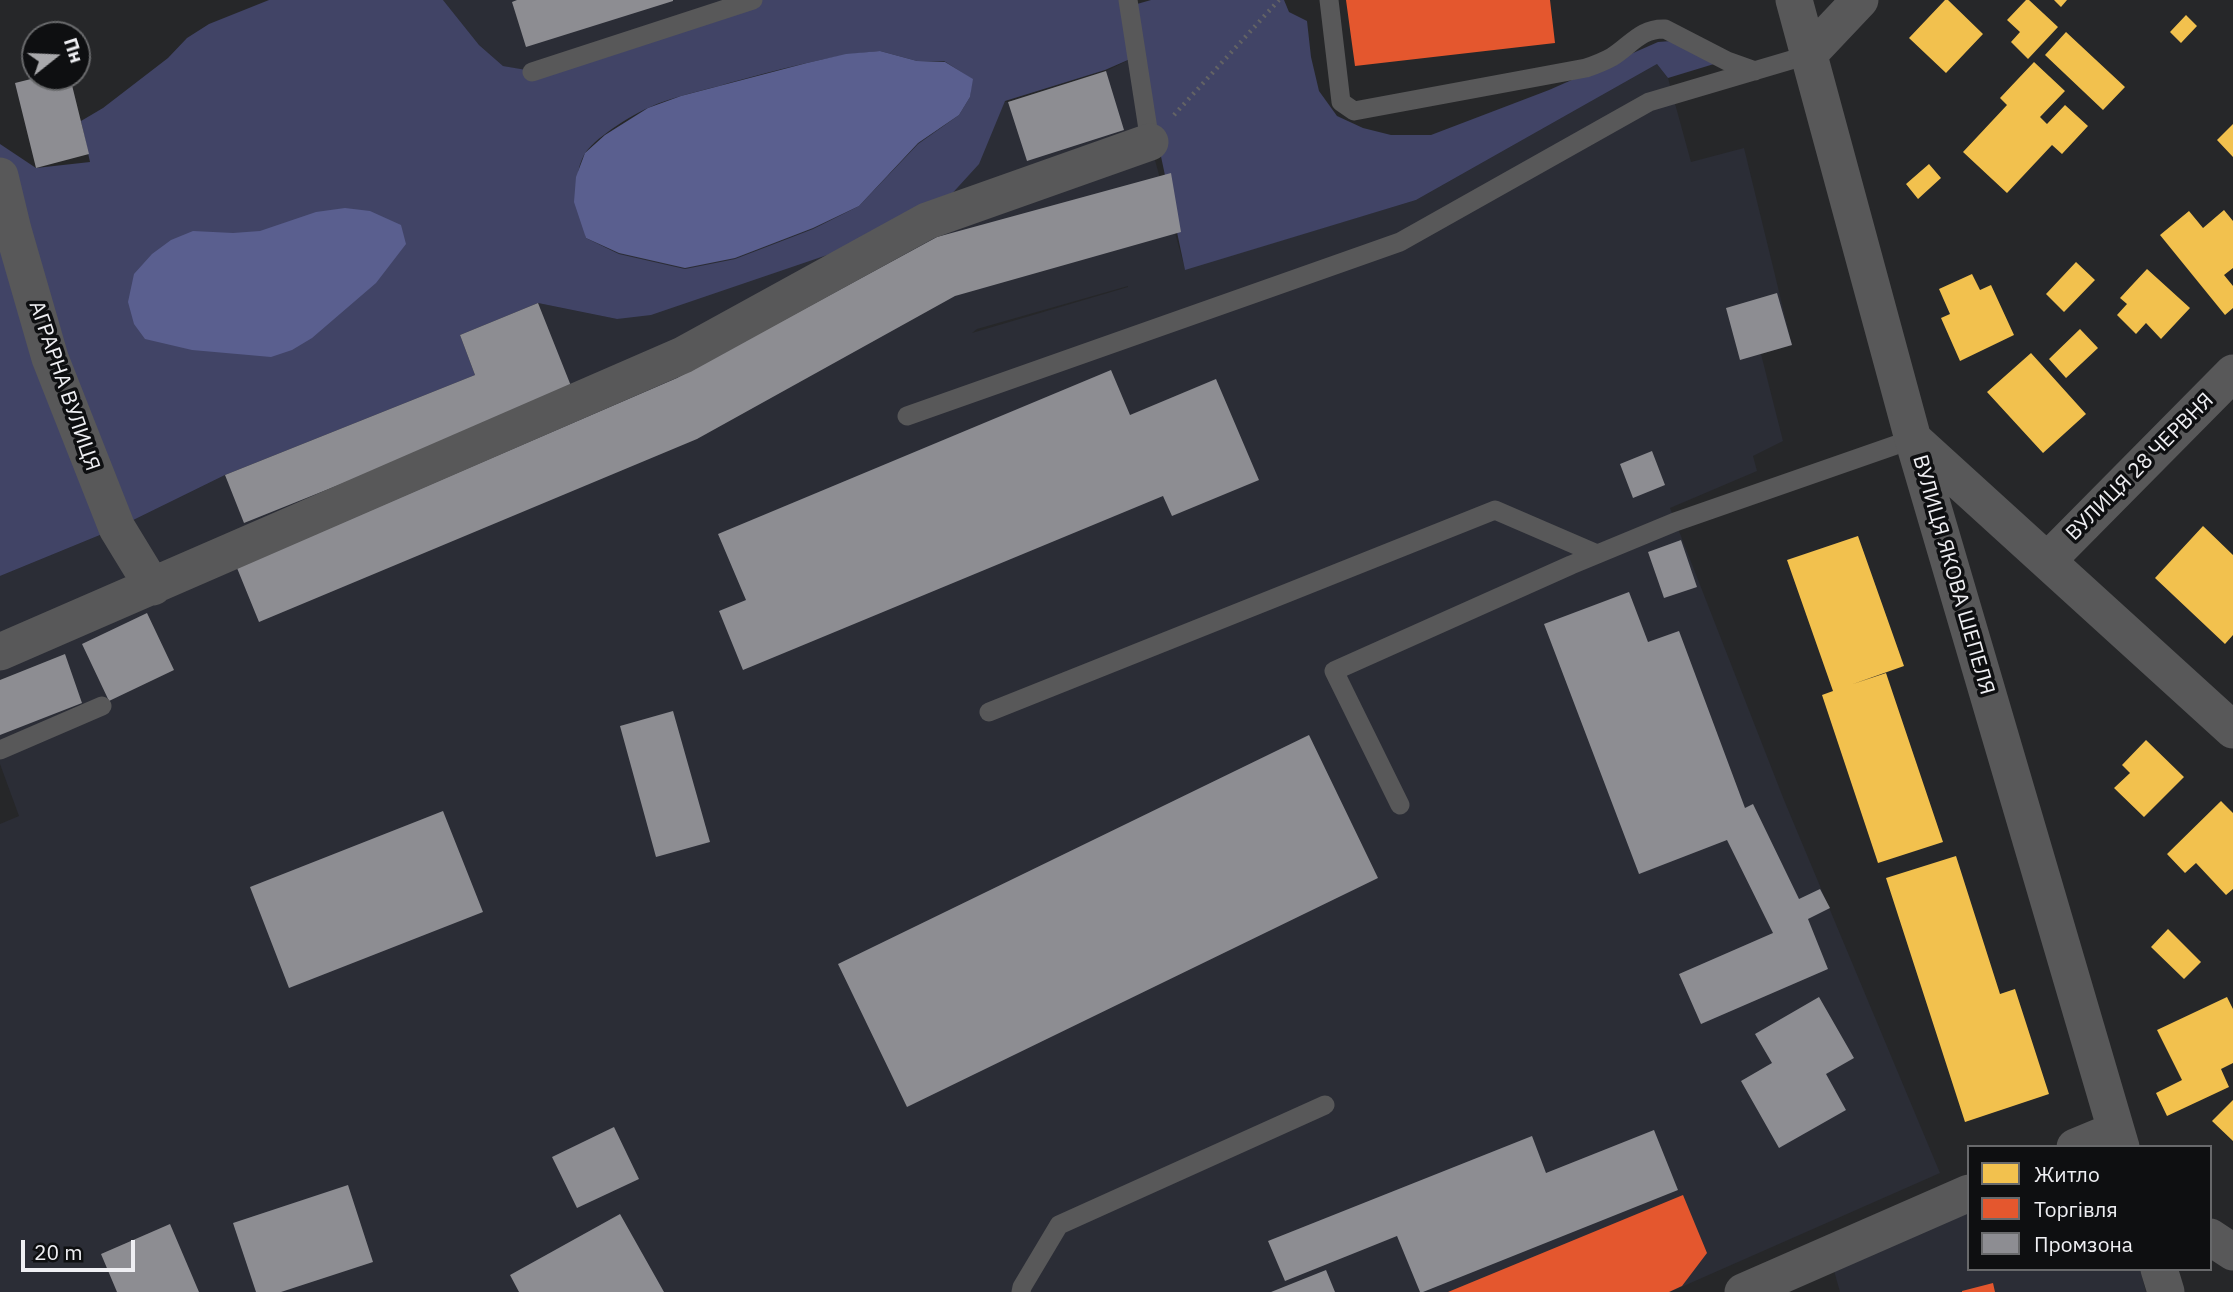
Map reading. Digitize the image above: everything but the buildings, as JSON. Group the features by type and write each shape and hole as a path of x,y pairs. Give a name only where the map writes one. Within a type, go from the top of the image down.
{"street":[{"name":"ВУЛИЦЯ ЯКОВА ШЕПЕЛЯ","path":"1794,0 1913,439 2119,1139"},
{"path":"1808,55 1860,0"},
{"path":"0,652 683,355 927,221 1150,142"},
{"name":"АГРАРНА ВУЛИЦЯ","path":"0,176 50,358 117,528 153,587"},
{"name":"ВУЛИЦЯ 28 ЧЕРВНЯ","path":"2048,561 2233,373"},
{"path":"1913,439 2233,730"},
{"path":"2086,1145 2119,1139"},
{"path":"1743,1292 1967,1193"},
{"path":"2212,1238 2233,1252"},
{"path":"2161,1271 2166,1292"}],"lane":[{"path":"533,72 752,0"},
{"path":"1128,0 1150,142"},
{"path":"1329,0 1341,102 1354,111 1586,68 1613,56 1644,32 1655,29 1665,30 1727,61 1755,71"},
{"path":"907,416 1401,242 1649,102 1808,55"},
{"path":"1400,805 1334,671 1675,522 1913,439"},
{"path":"989,712 1495,510 1597,554"},
{"path":"0,750 102,706"},
{"path":"1021,1292 1059,1225 1325,1105"}],"path":[{"path":"1150,142 1279,0"}],"shaded area":[{"path":"269,0 443,0 479,45 503,66 532,71 753,0 1128,0 1130,6 1151,0 1284,0 1289,12 1307,21 1311,57 1319,91 1337,116 1363,128 1391,135 1431,135 1549,90 1658,42 1671,41 1714,64 1668,78 1657,64 1416,200 1185,270 1133,24 1137,56 1105,70 1005,101 979,164 927,221 651,315 617,319 538,303 460,335 475,375 225,475 117,528 0,576 0,144 36,168 90,162 81,121 103,108 168,58 187,38 209,24","holes":["880,51 917,61 944,61 972,79 970,97 959,115 918,144 859,206 813,229 735,259 685,269 619,254 586,238 577,186 584,155 603,135 641,111 688,94 823,59"]},
{"path":"443,0 753,0 532,72 503,66 479,45"},
{"path":"880,51 917,61 944,61 973,79 971,97 1008,102 1106,71 1137,56 1150,142 1185,269 1416,200 1657,64 1668,78 1691,162 1744,148 1792,345 1761,354 1783,441 1753,456 1757,471 1670,508 1784,800 1940,1173 1670,1292 0,1292 0,824 19,816 0,764 0,576 117,528 225,475 475,374 460,335 538,303 617,319 927,221 970,98 959,115 918,144 859,206 813,229 735,259 685,269 619,254 586,238 576,177 585,153 604,136 647,108 682,96 846,54","holes":["1128,287 972,333 977,329"]},
{"path":"880,51 917,61 945,62 973,79 970,97 959,115 918,143 859,206 813,228 735,258 685,268 619,253 586,238 574,202 576,177 585,153 605,135 648,108 681,96 846,54"},
{"path":"345,208 370,211 401,225 406,244 376,283 312,338 292,350 271,357 192,350 145,339 134,324 128,302 134,274 152,254 171,240 193,231 260,231 316,212"},
{"path":"1967,1207 1967,1271 2141,1271 2146,1292 1840,1292 1833,1267"}]}
